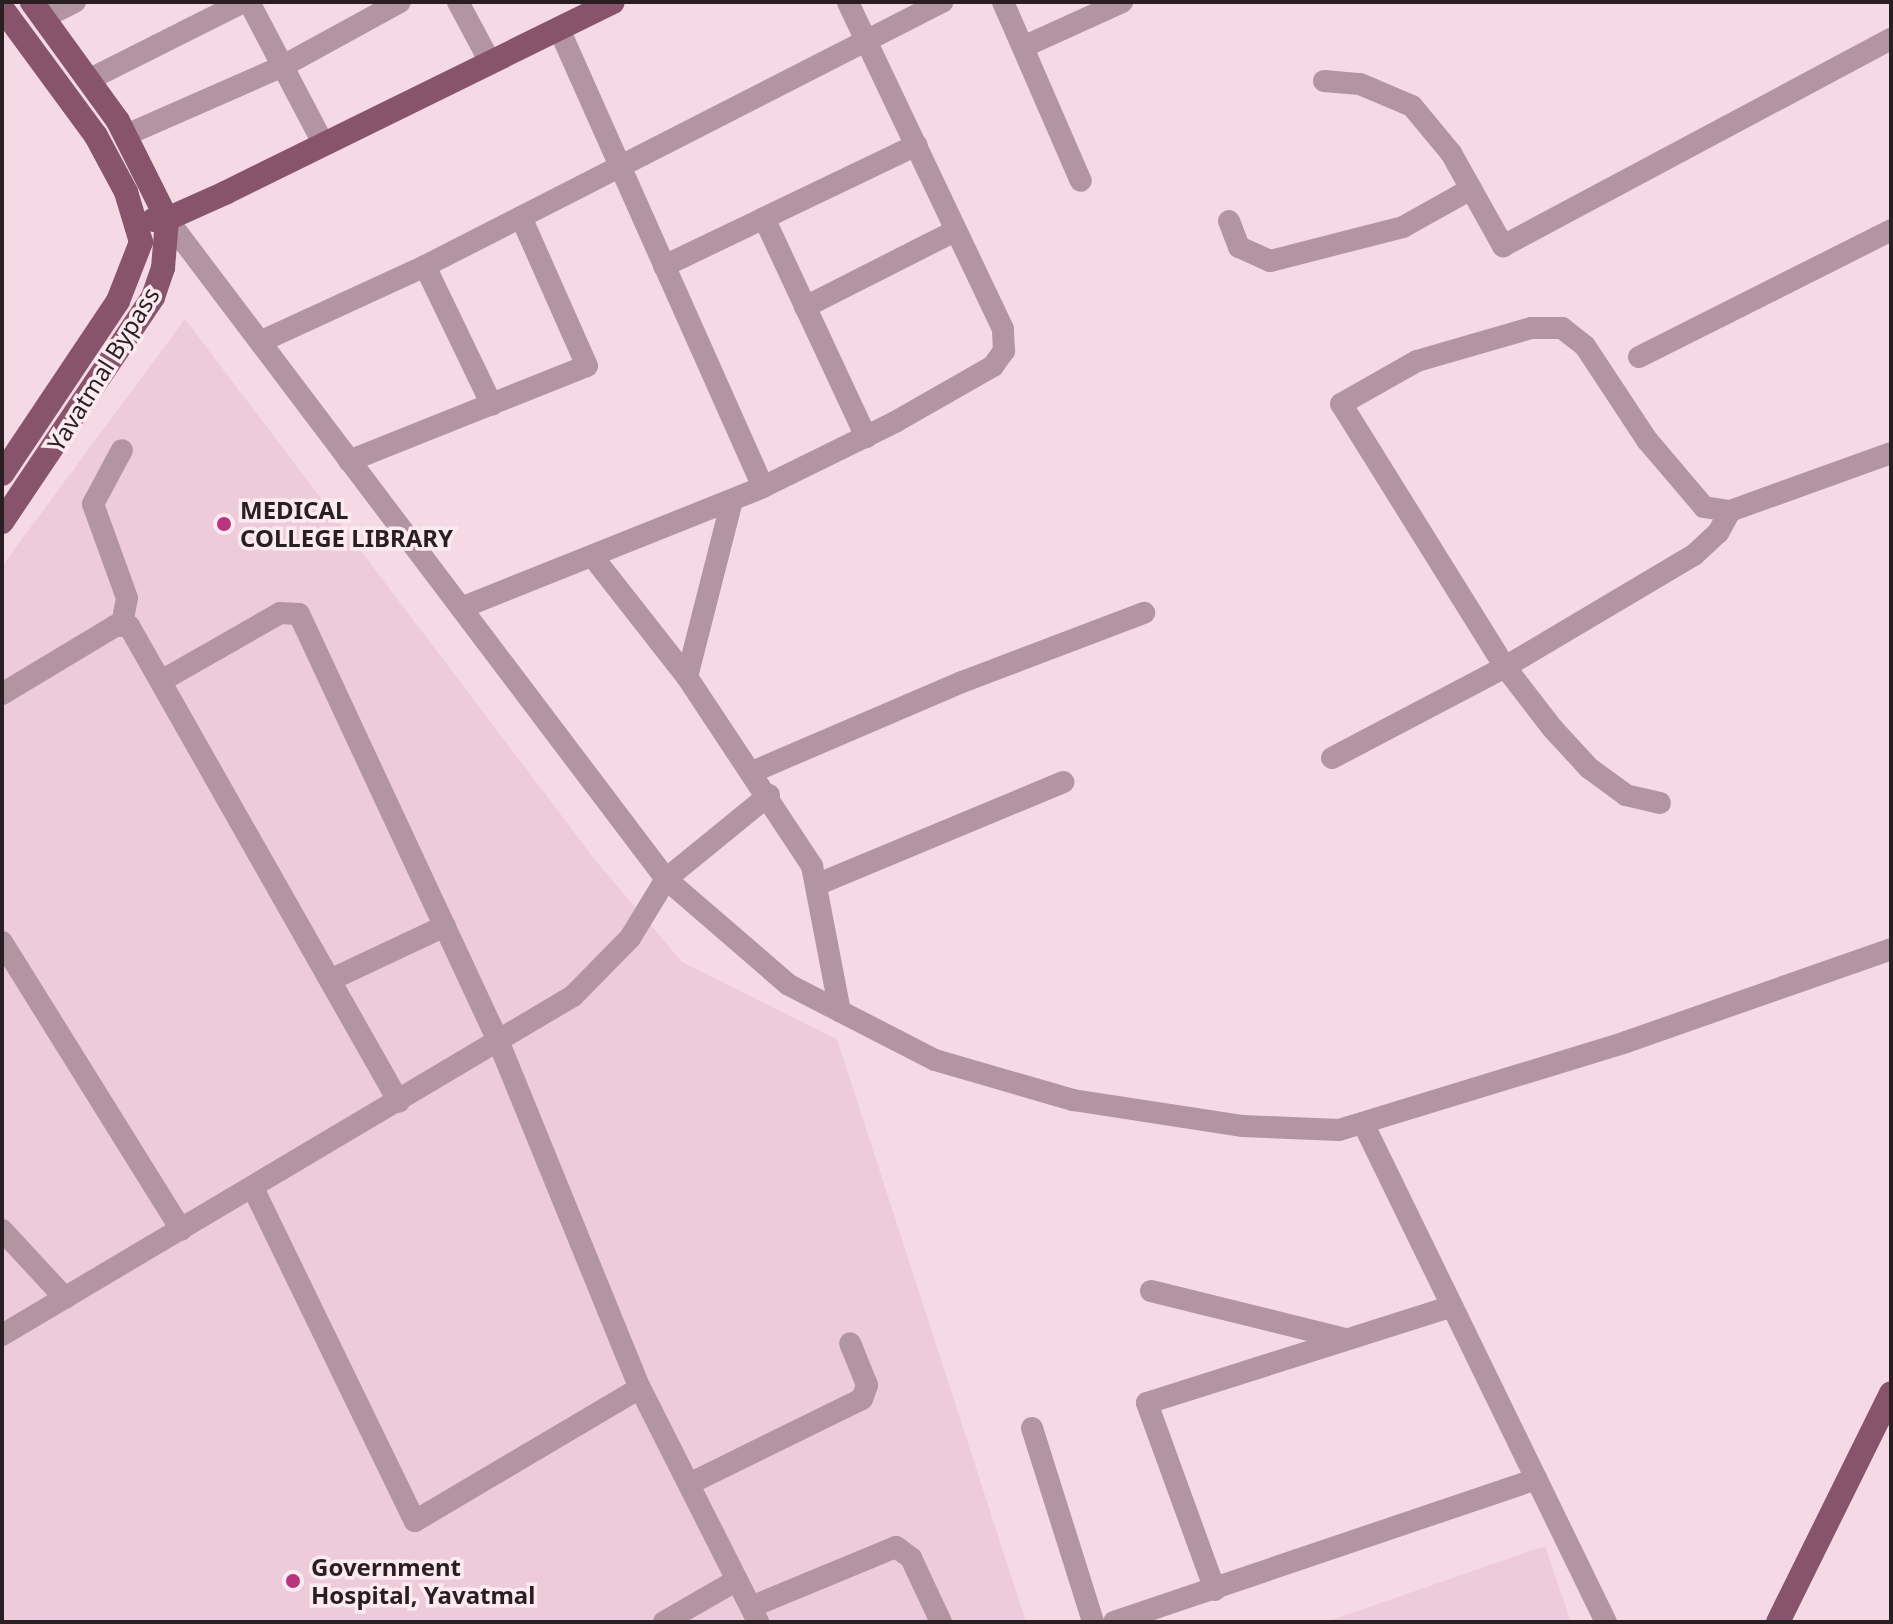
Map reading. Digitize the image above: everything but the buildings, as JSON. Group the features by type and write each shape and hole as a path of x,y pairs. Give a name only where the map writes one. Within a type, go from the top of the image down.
{"main road":[{"path":"138,221 167,219 613,2"},
{"name":"Yavatmal Bypass","path":"2,8 96,136 138,221 137,263 118,301 2,474"},
{"path":"38,10 126,135 167,219"},
{"name":"Yavatmal Bypass","path":"2,522 153,297 163,268 167,219"},
{"path":"1778,1622 1891,1393"}],"street":[{"path":"38,10 75,2"},
{"path":"88,80 243,2"},
{"path":"249,2 324,145"},
{"path":"126,135 283,66 400,2"},
{"path":"458,2 490,62"},
{"path":"461,608 763,487 866,437 993,366 1004,351 1003,329 848,2"},
{"path":"262,341 425,266 865,38 942,2"},
{"path":"1003,2 1081,181"},
{"path":"1023,47 1122,2"},
{"path":"559,29 763,487"},
{"path":"1324,81 1360,84 1412,106 1451,153 1503,246 1891,39"},
{"path":"664,266 916,145"},
{"path":"1229,221 1239,247 1270,261 1403,227 1471,189"},
{"path":"349,461 587,366 521,217"},
{"path":"764,218 866,437"},
{"path":"167,219 666,879 789,985 935,1060 1073,1100 1243,1126 1339,1130 1626,1042 1891,949"},
{"path":"1639,357 1891,230"},
{"path":"805,307 955,231"},
{"path":"425,266 492,405"},
{"path":"1660,803 1626,795 1589,768 1505,667 1341,404 1417,361 1531,328 1562,328 1585,346 1647,440 1704,507 1730,511 1891,453"},
{"path":"2,694 122,624 127,598 93,504 122,450"},
{"path":"687,677 732,501"},
{"path":"1332,758 1505,667 1694,555 1718,533 1730,511"},
{"path":"593,557 687,677 769,795 812,866 840,1011"},
{"path":"161,681 280,613 299,614 499,1043 640,1388 754,1615 896,1547 911,1558 941,1622"},
{"path":"752,772 962,682 1144,613"},
{"path":"122,624 136,635 399,1102"},
{"path":"816,885 1063,782"},
{"path":"2,1335 499,1043 573,996 630,938 666,879 769,795"},
{"path":"330,980 445,926"},
{"path":"2,942 181,1230"},
{"path":"1363,1123 1605,1622"},
{"path":"253,1188 415,1521 640,1388"},
{"path":"2,1230 65,1298"},
{"path":"1151,1291 1346,1339"},
{"path":"1215,1590 1147,1403 1452,1306"},
{"path":"689,1484 862,1399 867,1385 850,1343"},
{"path":"1032,1428 1093,1622"},
{"path":"1114,1622 1536,1479"},
{"path":"664,1622 737,1580"}],"shaded area":[{"path":"185,319 596,861 682,962 837,1039 1026,1622 2,1622 2,566"},
{"path":"1545,1546 1571,1622 1326,1622"}],"place":[{"name":"MEDICAL COLLEGE LIBRARY","path":"224,524"},
{"name":"Government Hospital, Yavatmal","path":"293,1581"}]}
